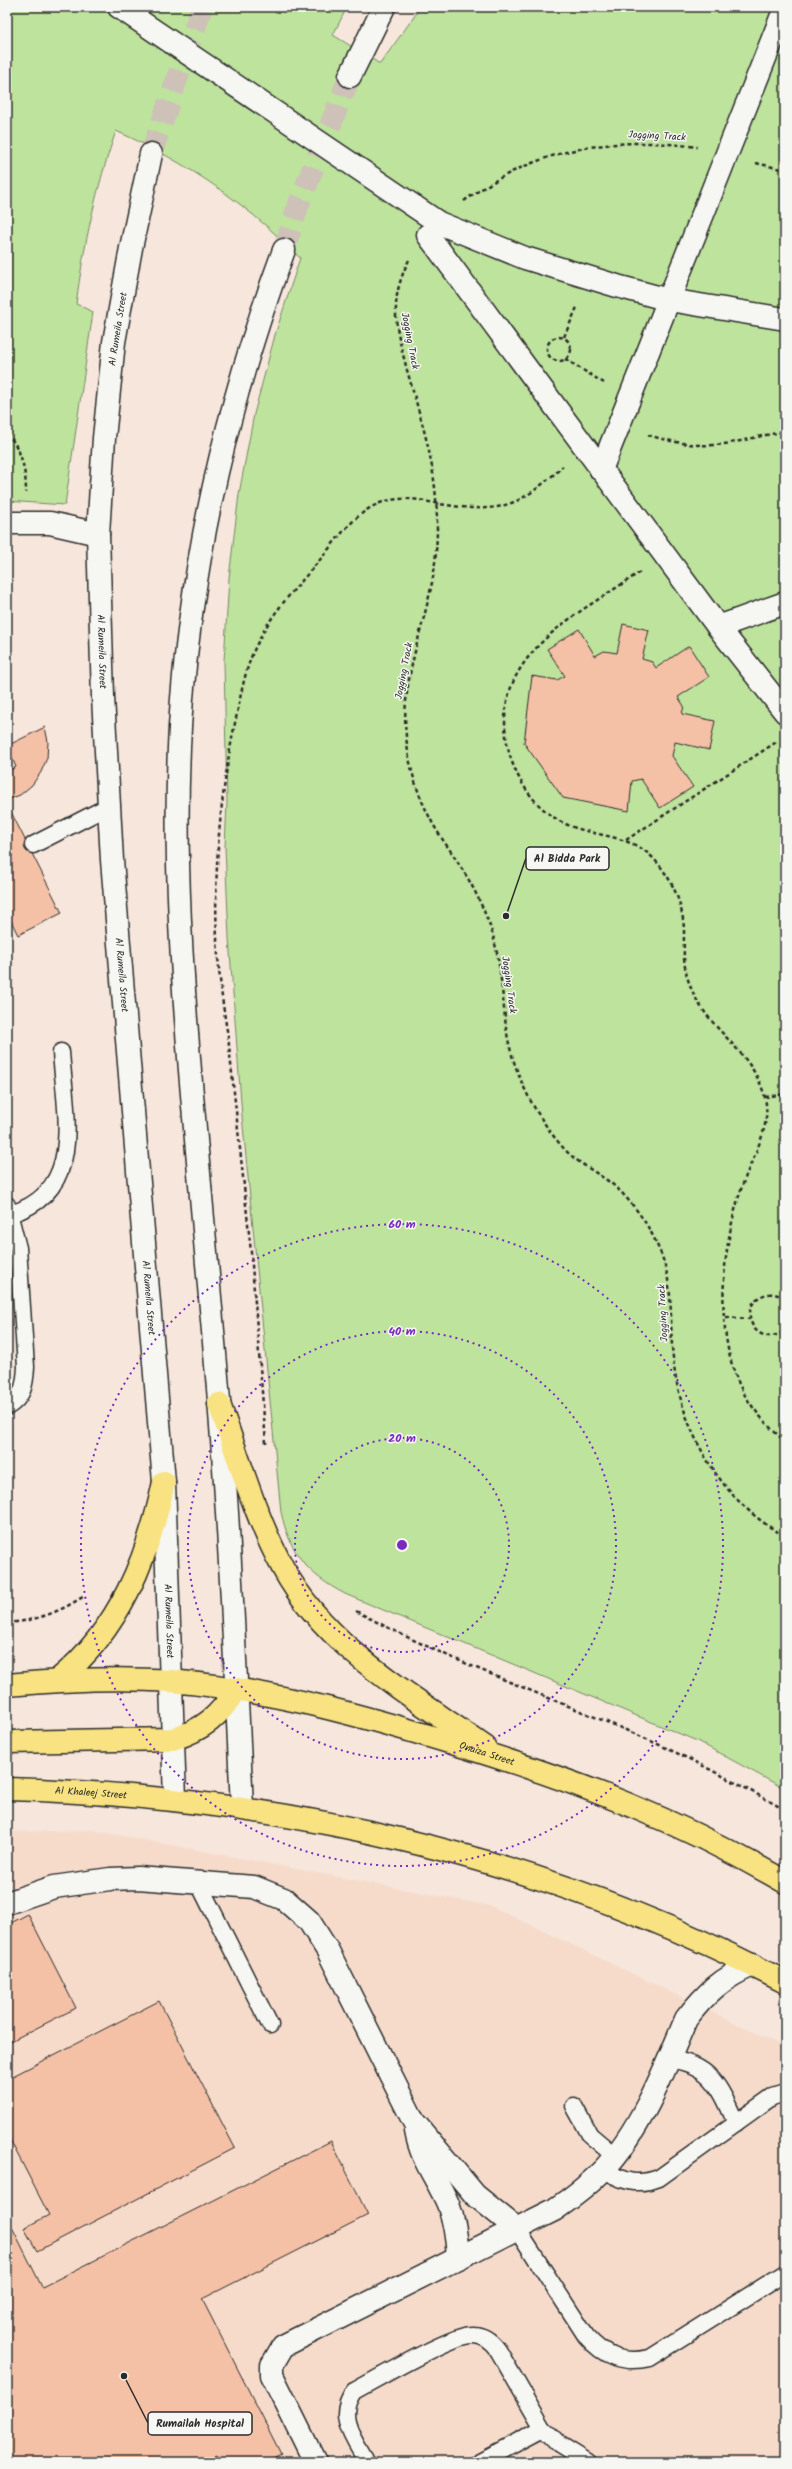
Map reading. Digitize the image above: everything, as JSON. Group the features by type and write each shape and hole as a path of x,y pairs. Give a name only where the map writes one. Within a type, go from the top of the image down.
{"main road":[{"path":"219,1404 268,1539 283,1568 313,1612 348,1648 500,1758"},
{"path":"58,1680 90,1651 104,1634 126,1597 148,1547 164,1482"},
{"path":"7,1685 58,1680 170,1681"},
{"name":"Onaiza Street","path":"170,1681 236,1689 322,1708 417,1732 584,1785 641,1808 698,1834 785,1882"},
{"path":"7,1742 173,1739 193,1733 211,1722 226,1707 236,1689"},
{"name":"Al Khaleej Street","path":"7,1789 66,1791 175,1799"},
{"path":"175,1799 242,1807 390,1835 478,1858 631,1910 752,1965 785,1982"}],"street":[{"path":"119,7 434,229 588,278 669,300 785,319"},
{"path":"350,76 384,7"},
{"path":"601,470 785,8"},
{"name":"Al Rumeila Street","path":"151,154 131,248 114,342 104,438 98,534 109,806 124,1023 140,1185 164,1482 175,1799"},
{"path":"434,229 583,447 718,627 785,712"},
{"path":"242,1807 219,1404 180,960 178,836 180,730 184,672 206,524 223,440 263,306 284,250"},
{"path":"16,522 74,527 98,534"},
{"path":"718,627 785,603"},
{"path":"7,1903 54,1887 82,1882 138,1878 254,1887 284,1899 309,1921 328,1951 414,2122 475,2195 517,2229"},
{"path":"312,2461 276,2386 272,2365 276,2354 283,2346 517,2229 560,2206 587,2186 610,2162 638,2122 686,2019 705,1995 719,1982 752,1965"},
{"path":"414,2122 422,2156 447,2203 454,2221 458,2258"}],"lane":[{"path":"33,845 109,806"},
{"path":"7,1407 22,1393 25,1385 26,1368 20,1265 9,1209 24,1210 42,1198 57,1181 63,1167 66,1139 61,1052"},
{"path":"198,1882 270,2025"},
{"path":"668,2059 682,2060 708,2073 724,2096 736,2123"},
{"path":"574,2106 590,2135 610,2162 619,2179 636,2183 659,2178 772,2097 785,2093"},
{"path":"517,2229 586,2336 596,2348 607,2355 622,2360 636,2361 650,2358 785,2273"},
{"path":"367,2462 345,2420 345,2410 348,2400 354,2391 464,2335 474,2335 492,2342 543,2428 559,2444 588,2462"},
{"path":"480,2462 543,2428"}],"path":[{"name":"Jogging Track","path":"785,170 698,147 637,142 576,149 540,160 484,187 455,207 414,251 405,268 396,307 401,347 428,447 436,503 437,543 434,572 407,686 405,714 410,762 419,795 431,820 478,896 491,929 500,963 506,1028 513,1058 523,1086 538,1113 555,1138 576,1160 599,1173 623,1195 650,1229 660,1251 672,1297 673,1357 678,1391 687,1420 699,1447 714,1472 733,1495 755,1515 785,1536"},
{"path":"564,337 588,278"},
{"path":"559,337 564,337 571,345 571,351 565,359 561,361 552,358 548,350 551,341 559,337"},
{"path":"565,359 629,399"},
{"path":"619,423 650,436 694,445 723,444 785,432"},
{"path":"7,433 19,451 24,466 16,522"},
{"path":"267,1449 240,1144 218,967 215,912 221,803 228,756 249,664 271,619 286,599 349,526 369,508 395,499 408,498 436,503 493,508 520,501 543,485 583,447"},
{"path":"664,556 550,632 533,649 516,675 509,692 505,716 506,740 512,763 523,785 538,805 557,820 579,831 626,840 638,846 653,858 675,889 681,907 684,929 682,951 691,988 699,1005 713,1025 752,1067 765,1097 764,1131 744,1180 733,1214 727,1249 724,1285 728,1345 734,1369 744,1392 757,1413 785,1441"},
{"path":"626,840 785,736"},
{"path":"765,1097 784,1094 785,1106"},
{"path":"785,1300 772,1294 763,1295 755,1301 750,1309 750,1319 753,1328 760,1334 770,1337 785,1331"},
{"path":"726,1317 750,1319"},
{"path":"7,1623 45,1617 66,1608 84,1596"},
{"path":"351,1608 391,1630 690,1759 785,1810"}],"shaded area":[{"path":"92,1830 491,1906 785,2047 785,2462 7,2462 7,1832"}],"green space":[{"path":"7,7 347,7 333,35 380,64 421,7 785,7 785,1789 697,1741 345,1594 320,1579 310,1570 295,1551 289,1539 281,1512 242,1116 229,938 225,847 227,802 224,661 229,578 239,494 254,414 275,335 300,258 280,238 237,202 191,170 142,143 116,131 102,174 92,216 76,304 93,312 65,505 7,501"}],"building":[{"path":"623,624 649,630 642,659 652,662 656,668 689,646 709,677 678,697 684,706 682,714 715,721 709,750 675,742 672,756 693,787 660,808 641,779 632,781 629,811 563,798 524,743 532,676 557,680 565,676 547,649 579,629 595,656 604,651 617,653"},
{"path":"45,727 48,742 47,758 41,772 32,785 20,795 7,800 7,771 16,767 7,746"},
{"path":"7,804 62,913 18,935 7,913"},
{"path":"28,1914 76,2008 7,2043 7,1925"},
{"path":"159,2001 235,2148 37,2251 24,2228 49,2215 7,2134 7,2079"},
{"path":"331,2141 368,2215 202,2299 281,2454 265,2462 221,2462 217,2455 203,2462 7,2462 7,2217 42,2287"}],"tunnel":[{"path":"151,154 202,7"},
{"path":"284,250 298,206 350,76"}],"place":[{"name":"Al Bidda Park","path":"506,916"},
{"name":"Rumailah Hospital","path":"124,2376"}]}
